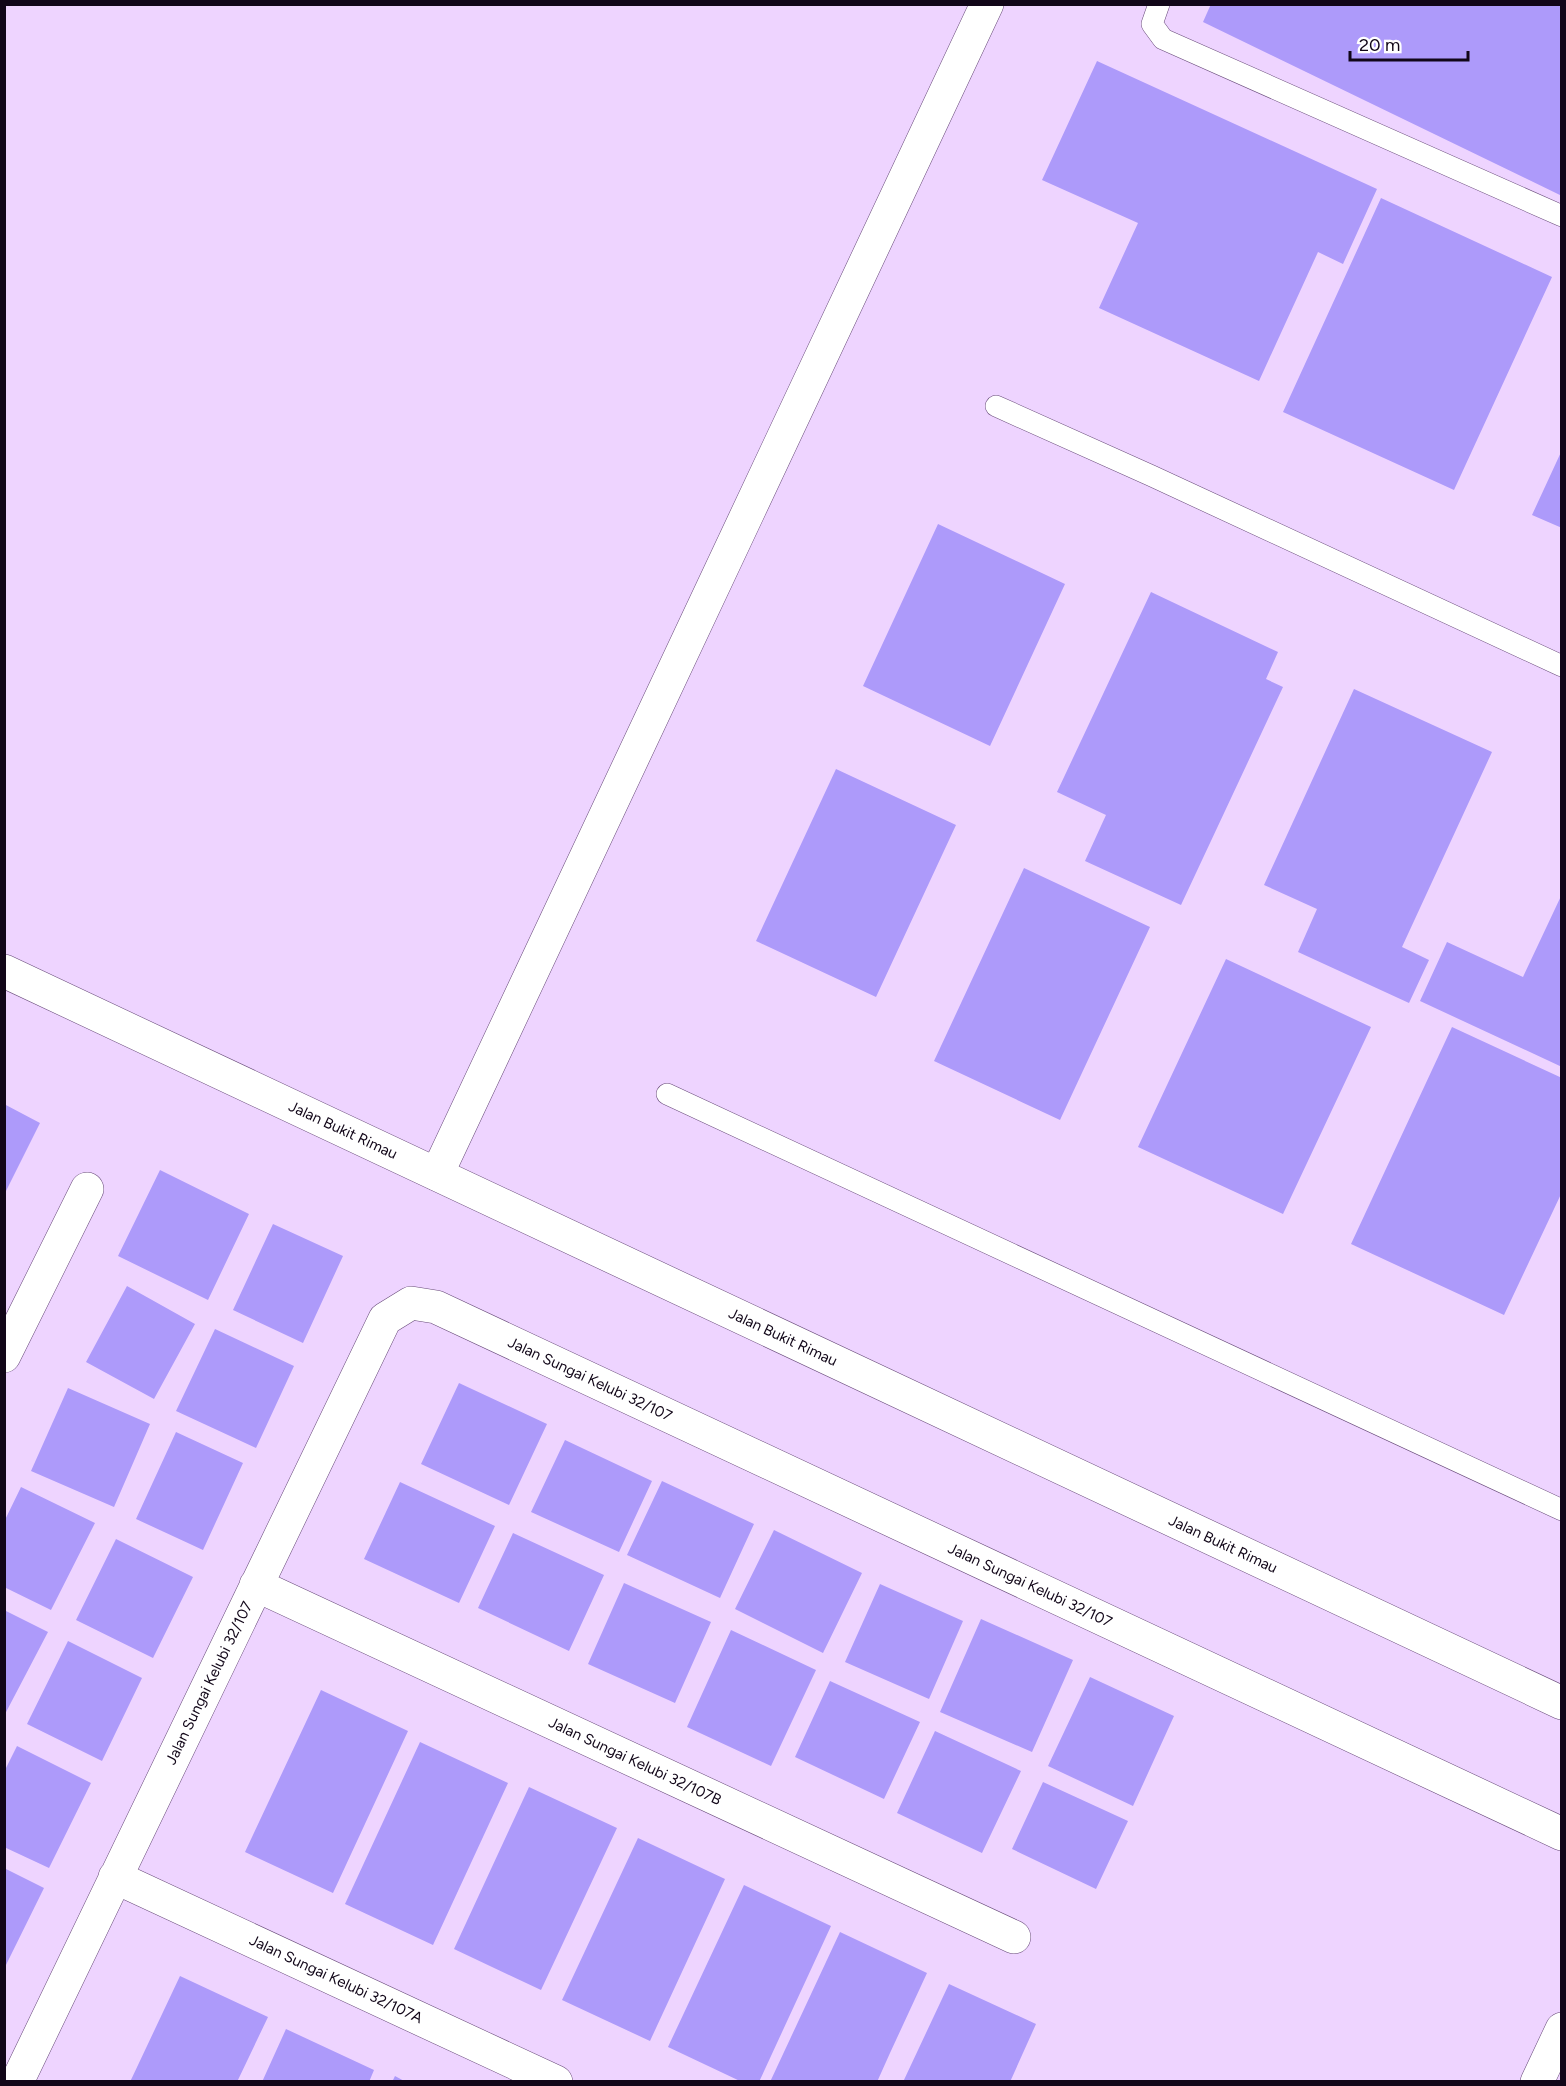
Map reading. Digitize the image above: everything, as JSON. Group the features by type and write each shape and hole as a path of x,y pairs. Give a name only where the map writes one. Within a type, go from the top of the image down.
{"street":[{"path":"437,1174 987,4"},
{"name":"Jalan Bukit Rimau","path":"4,971 1562,1703"},
{"path":"4,1356 87,1189"},
{"name":"Jalan Sungai Kelubi 32/107","path":"17,2082 384,1319 411,1303 436,1307 1562,1834"},
{"name":"Jalan Sungai Kelubi 32/107B","path":"256,1586 1014,1937"},
{"name":"Jalan Sungai Kelubi 32/107A","path":"115,1877 556,2082"},
{"path":"1537,2082 1562,2029"}],"lane":[{"path":"1159,4 1152,24 1163,39 1562,216"},
{"path":"996,406 1562,666"},
{"path":"667,1094 1562,1510"}],"building":[{"path":"1211,4 1556,4 1562,7 1562,196 1203,22"},
{"path":"1097,61 1377,189 1343,264 1318,252 1259,381 1099,308 1138,223 1042,180"},
{"path":"1381,198 1552,277 1454,490 1283,412"},
{"path":"1562,450 1562,528 1532,515"},
{"path":"938,524 1065,584 990,746 863,686"},
{"path":"1151,592 1278,652 1266,679 1283,687 1181,905 1085,861 1106,815 1057,792"},
{"path":"1354,689 1492,752 1402,947 1429,960 1409,1003 1298,952 1317,909 1264,885"},
{"path":"836,769 956,825 876,997 756,941"},
{"path":"1024,868 1150,927 1060,1120 934,1061"},
{"path":"1562,894 1562,1067 1420,1001 1447,942 1523,977"},
{"path":"1226,959 1371,1027 1283,1214 1138,1147"},
{"path":"1452,1027 1562,1078 1562,1192 1504,1315 1351,1244"},
{"path":"4,1104 40,1123 6,1191 4,1190"},
{"path":"160,1170 249,1214 208,1300 118,1256"},
{"path":"273,1224 343,1256 303,1343 233,1310"},
{"path":"127,1286 195,1324 154,1399 86,1362"},
{"path":"215,1329 294,1366 256,1448 176,1411"},
{"path":"459,1383 547,1424 509,1505 421,1464"},
{"path":"68,1388 150,1424 114,1507 31,1471"},
{"path":"176,1432 243,1463 203,1550 136,1519"},
{"path":"565,1440 652,1481 619,1552 531,1512"},
{"path":"662,1481 754,1524 720,1598 627,1555"},
{"path":"400,1482 495,1526 459,1603 364,1559"},
{"path":"21,1487 95,1523 51,1610 4,1587 4,1522"},
{"path":"774,1530 862,1573 823,1653 735,1609"},
{"path":"513,1533 604,1575 569,1651 478,1608"},
{"path":"116,1539 193,1577 153,1658 76,1620"},
{"path":"624,1583 711,1622 675,1703 588,1664"},
{"path":"880,1584 963,1621 929,1699 845,1662"},
{"path":"4,1610 48,1632 4,1716"},
{"path":"981,1619 1073,1660 1032,1752 940,1712"},
{"path":"731,1630 816,1670 771,1766 687,1727"},
{"path":"68,1641 142,1678 102,1761 27,1724"},
{"path":"1090,1677 1174,1716 1133,1806 1048,1766"},
{"path":"830,1681 920,1722 884,1799 795,1757"},
{"path":"321,1690 408,1731 333,1893 245,1852"},
{"path":"935,1731 1021,1771 982,1853 897,1813"},
{"path":"420,1742 508,1783 433,1945 345,1904"},
{"path":"17,1746 91,1783 49,1868 4,1847 4,1772"},
{"path":"1043,1782 1128,1821 1096,1889 1012,1849"},
{"path":"529,1787 617,1828 541,1990 454,1949"},
{"path":"638,1838 725,1879 650,2041 562,2000"},
{"path":"4,1868 44,1888 4,1969"},
{"path":"744,1885 831,1926 759,2082 742,2082 668,2047"},
{"path":"840,1932 927,1973 877,2082 770,2082"},
{"path":"180,1976 268,2017 237,2082 130,2082"},
{"path":"949,1984 1036,2024 1010,2082 903,2082"},
{"path":"286,2029 374,2070 369,2082 262,2082"},
{"path":"395,2076 406,2082 392,2082"}]}
